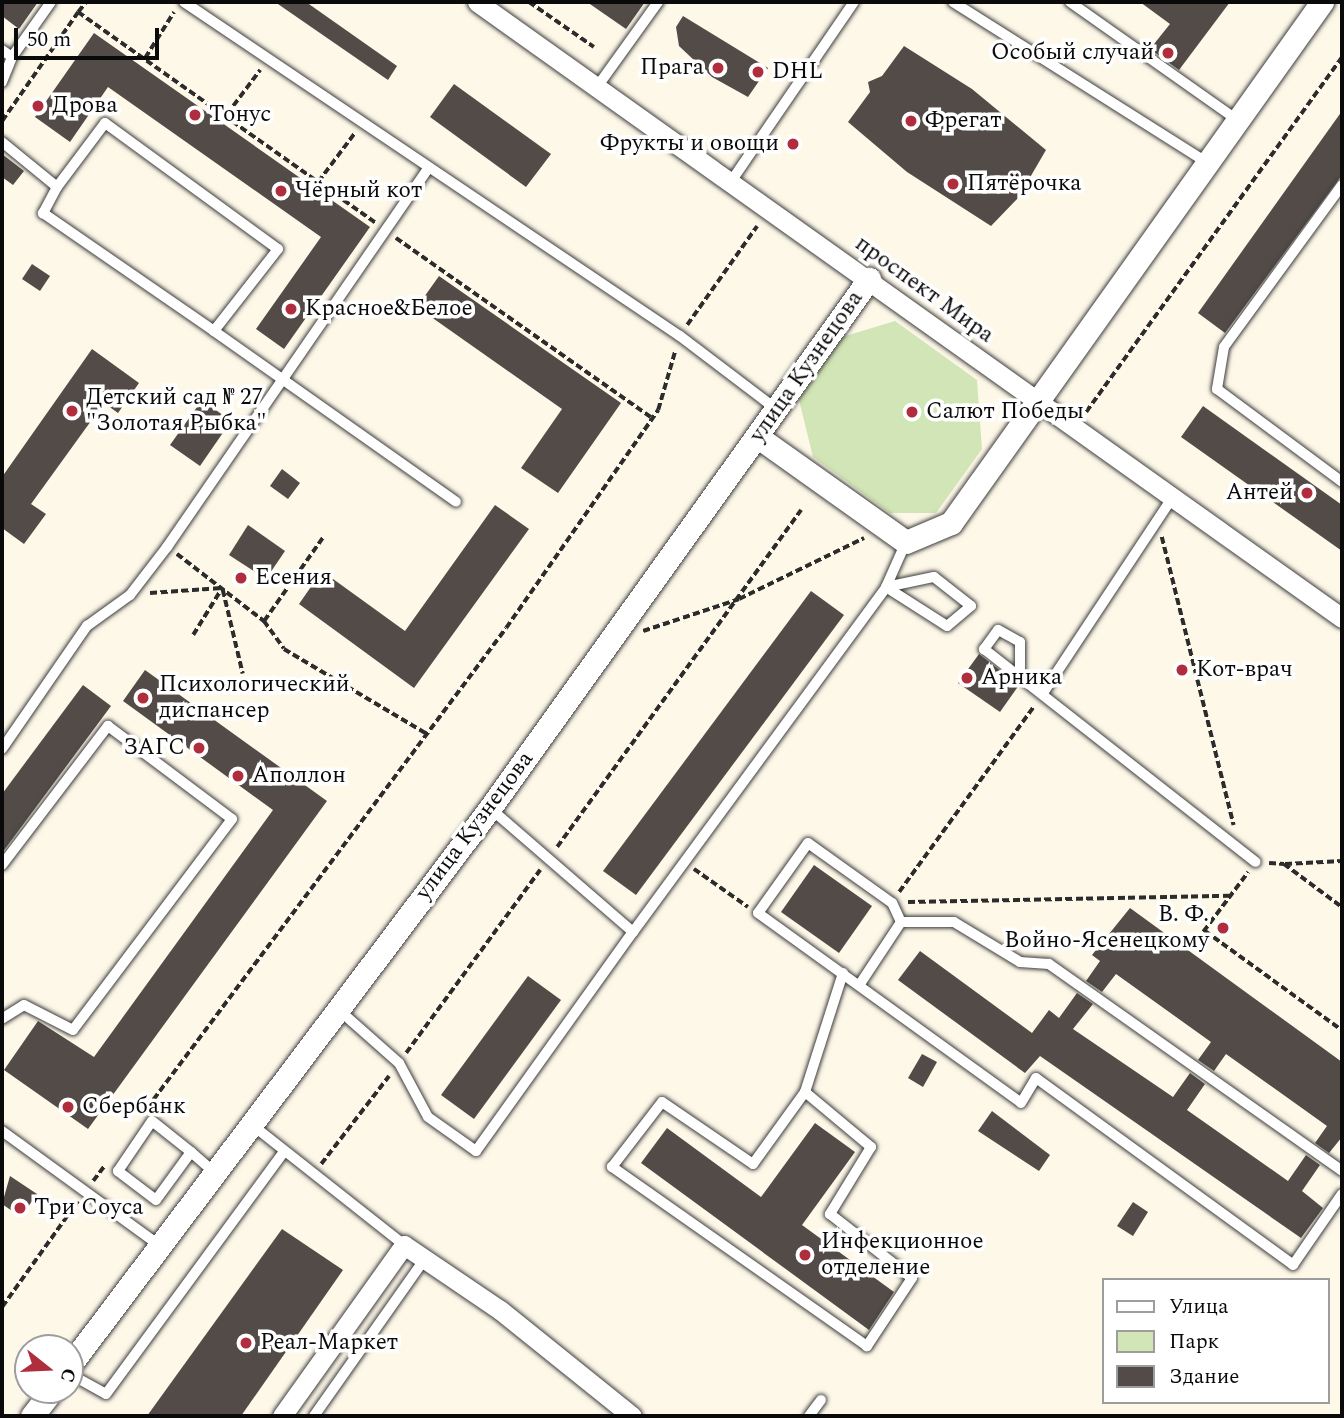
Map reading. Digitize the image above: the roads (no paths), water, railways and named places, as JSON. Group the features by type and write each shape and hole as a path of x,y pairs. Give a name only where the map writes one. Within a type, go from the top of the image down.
{"street":[{"name":"проспект Мира","path":"477,2 1342,618"},
{"path":"758,437 906,542 951,523 1236,119 1322,2"},
{"name":"улица Кузнецова","path":"84,1347 490,808 869,279"},
{"path":"282,1416 404,1245 500,1310 632,1416"}],"lane":[{"path":"2,82 12,57 51,2"},
{"path":"183,2 427,170 680,336 776,409"},
{"path":"597,86 657,2"},
{"path":"730,183 854,2"},
{"path":"953,2 1206,162"},
{"path":"1070,2 1236,119"},
{"path":"2,50 12,57"},
{"path":"214,331 278,248 105,123 57,187 43,213 456,502"},
{"path":"2,142 57,187"},
{"path":"2,749 87,626 130,595 167,547 279,378 388,232 427,170"},
{"path":"1342,185 1224,347 1217,389 1342,482"},
{"path":"1042,693 1172,498"},
{"path":"339,1009 399,1063 428,1117 475,1151 886,587 906,542"},
{"path":"934,577 971,606 947,626 886,587 934,577"},
{"path":"1020,676 1020,642 998,629 984,649 1256,862"},
{"path":"2,865 108,726 232,819 74,1030 24,1005 2,1019"},
{"path":"490,808 633,932"},
{"path":"901,922 892,903 808,843 758,913 860,984 1021,1103 1036,1079 1293,1265 1342,1194"},
{"path":"860,984 901,922"},
{"path":"901,922 954,922 1020,962 1049,964 1342,1171"},
{"path":"805,1092 871,1147 830,1214 912,1278 867,1346 612,1167 662,1102 753,1164 805,1092 843,973"},
{"path":"191,1152 156,1200 118,1171 152,1121 191,1152 215,1173"},
{"path":"251,1124 311,1177 404,1245"},
{"path":"2,1131 161,1247"},
{"path":"84,1382 106,1394 283,1153"},
{"path":"314,1416 424,1260"},
{"path":"809,1416 821,1400"}],"place":[{"name":"Особый случай","path":"1168,53"},
{"name":"Прага","path":"718,68"},
{"name":"DHL","path":"758,72"},
{"name":"Дрова","path":"38,106"},
{"name":"Тонус","path":"195,115"},
{"name":"Фрегат","path":"911,121"},
{"name":"Фрукты и овощи","path":"793,144"},
{"name":"Пятёрочка","path":"953,184"},
{"name":"Чёрный кот","path":"281,191"},
{"name":"Красное&Белое","path":"291,309"},
{"name":"Детский сад № 27 \"Золотая Рыбка\"","path":"72,411"},
{"name":"Салют Победы","path":"912,412"},
{"name":"Антей","path":"1307,493"},
{"name":"Есения","path":"241,578"},
{"name":"Кот-врач","path":"1182,670"},
{"name":"Арника","path":"967,678"},
{"name":"Психологический диспансер","path":"143,698"},
{"name":"ЗАГС","path":"199,748"},
{"name":"Аполлон","path":"238,776"},
{"name":"В. Ф. Войно-Ясенецкому","path":"1223,928"},
{"name":"Сбербанк","path":"68,1107"},
{"name":"Три Соуса","path":"20,1208"},
{"name":"Инфекционное отделение","path":"805,1255"},
{"name":"Реал-Маркет","path":"246,1343"}]}
